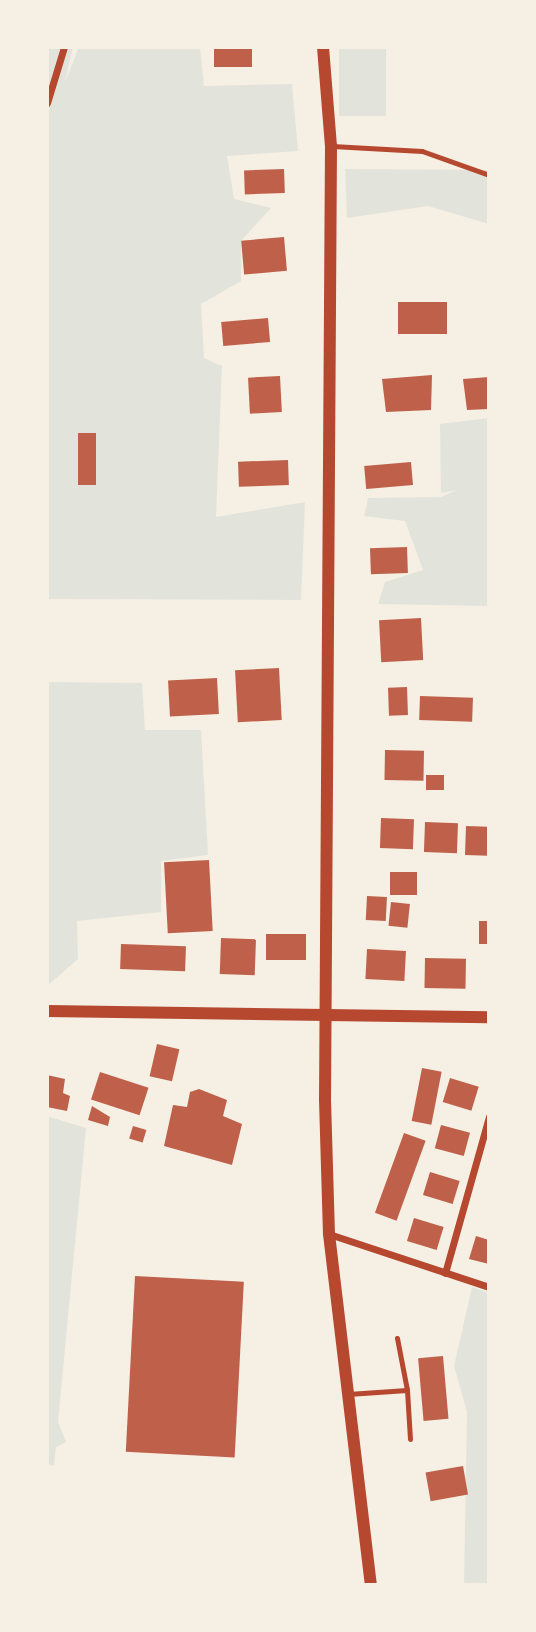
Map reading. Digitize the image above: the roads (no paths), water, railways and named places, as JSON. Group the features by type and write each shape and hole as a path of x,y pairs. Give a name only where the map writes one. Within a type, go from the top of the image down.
{"street":[{"path":"47,103 64,47"},
{"path":"323,47 331,146 327,1016 329,1234 345,1394 371,1585"},
{"path":"47,1011 489,1017"},
{"path":"445,1273 489,1116"},
{"path":"329,1234 489,1287"}],"lane":[{"path":"331,146 422,151 489,175"},
{"path":"397,1338 407,1390 410,1439"},
{"path":"345,1394 407,1390"}]}
